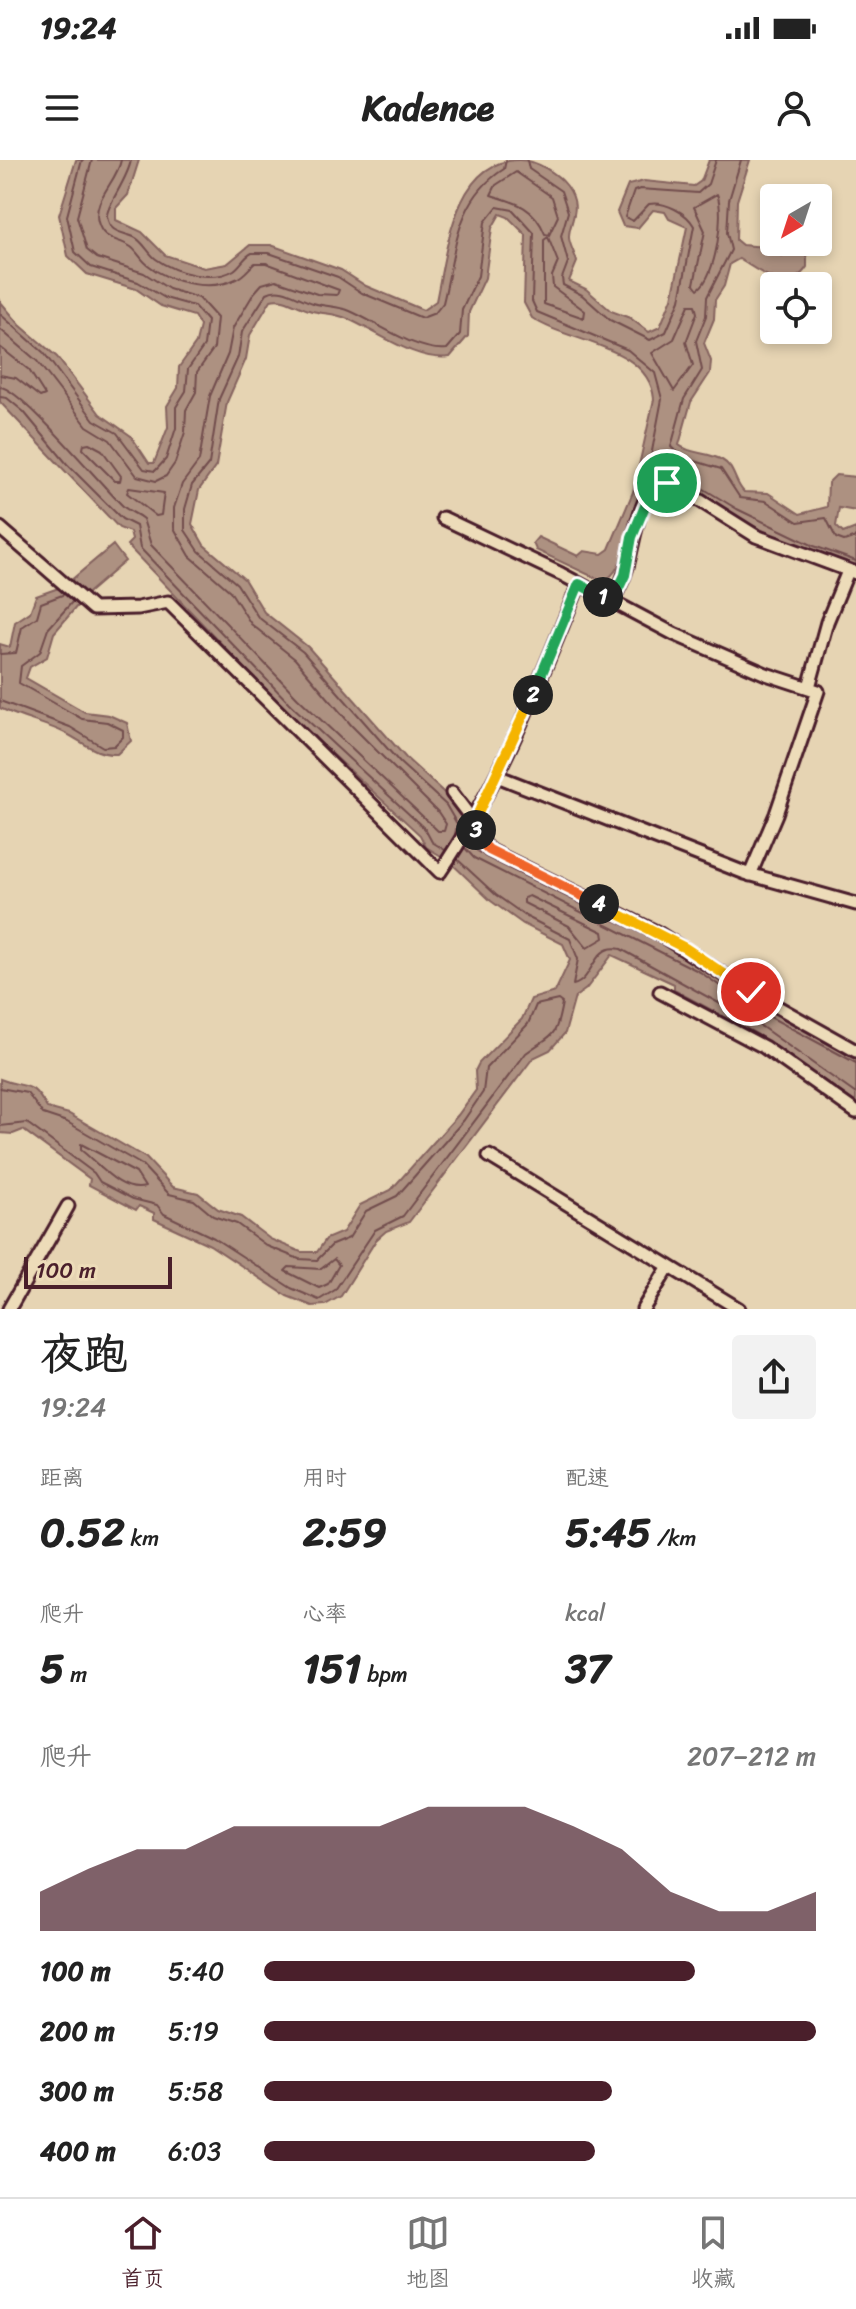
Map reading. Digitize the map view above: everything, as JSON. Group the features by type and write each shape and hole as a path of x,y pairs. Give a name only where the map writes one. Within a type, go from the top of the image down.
{"street":[{"path":"612,602 627,569 632,537 653,487 661,482 691,495 756,536 852,572 827,622 809,687"},
{"path":"443,518 719,654 818,691 776,814 750,875"},
{"path":"0,528 81,601 104,611 168,602 440,872 471,826 497,776 579,584"},
{"path":"497,776 750,875 809,894 856,904"},
{"path":"452,793 478,839 489,850 685,948 751,992 856,1051"},
{"path":"660,992 742,1034 856,1112"},
{"path":"489,1156 739,1309"},
{"path":"9,1309 68,1206"},
{"path":"643,1309 669,1266"}],"water":[{"path":"76,160 139,160 128,195 116,208 116,220 142,232 165,255 204,268 227,264 250,245 271,245 341,270 366,286 423,310 436,301 450,236 467,192 480,175 497,164 519,160 532,162 552,172 572,194 575,208 569,238 577,262 569,281 586,289 611,311 630,318 649,332 660,327 672,298 687,227 669,219 665,212 653,210 638,228 623,226 617,212 628,185 644,181 694,186 701,181 709,160 750,160 737,201 736,240 742,245 760,246 760,256 807,256 807,267 803,272 760,272 739,259 730,264 724,286 715,300 714,319 704,343 711,361 710,373 691,402 679,445 726,463 744,492 768,493 800,514 827,507 828,483 836,475 856,477 856,511 839,508 836,526 843,533 856,528 856,569 811,554 733,516 666,478 655,485 646,498 619,564 611,576 602,581 536,550 533,543 538,537 578,556 584,551 602,554 609,549 633,492 654,399 649,381 638,367 623,356 532,318 524,303 526,235 508,217 500,214 492,228 485,278 469,312 468,336 450,357 411,351 344,317 271,300 250,335 246,359 227,402 216,466 199,490 192,524 204,545 244,579 264,612 308,647 406,758 452,800 467,824 462,833 477,851 705,965 850,1053 856,1057 856,1103 757,1034 674,990 674,984 612,955 586,989 575,997 565,1033 550,1050 533,1058 409,1222 386,1231 376,1240 341,1296 325,1305 312,1306 287,1296 210,1245 154,1219 154,1213 139,1206 136,1210 89,1185 90,1179 23,1130 13,1134 0,1133 0,1079 27,1086 36,1092 47,1108 69,1114 146,1158 173,1187 198,1193 218,1209 241,1217 270,1239 301,1252 317,1252 326,1239 343,1232 360,1205 391,1190 458,1115 476,1090 475,1071 479,1063 522,1019 531,999 555,992 570,960 563,944 523,924 491,901 448,860 426,847 420,835 286,711 127,545 132,540 130,532 119,528 0,402 0,301 20,325 57,357 100,414 131,436 149,463 154,463 168,427 167,406 178,388 179,367 196,343 200,326 194,316 161,306 136,289 87,274 68,256 59,215"},
{"path":"113,545 125,561 89,592 54,633 47,657 30,667 26,678 85,712 109,715 127,723 131,741 117,754 109,754 49,726 0,708 0,644 10,647 15,622 30,612 36,596 64,586"}],"route":[{"path":"667,483 661,482 653,487 632,537 625,575 612,602 579,584 497,776 474,822 478,839 489,850 658,933 751,992"}]}
